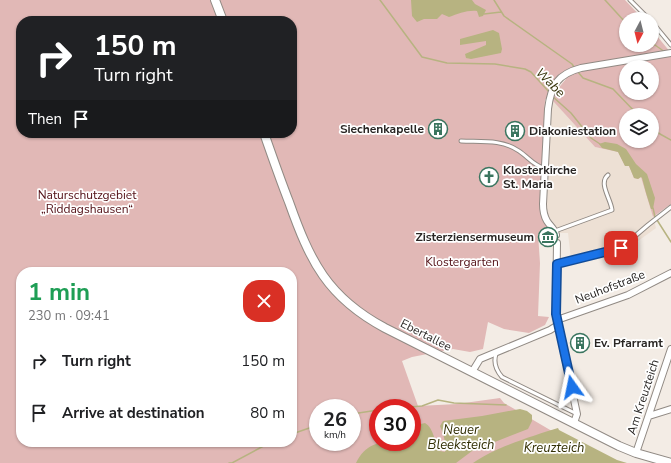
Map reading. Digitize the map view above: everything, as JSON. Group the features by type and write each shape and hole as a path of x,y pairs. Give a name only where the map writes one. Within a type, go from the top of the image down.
{"main road":[{"path":"215,0 221,16"},
{"name":"Ebertallee","path":"266,138 303,240 314,262 333,289 349,304 375,322 619,446 636,453 671,463"}],"street":[{"path":"556,233 547,221 544,212 543,198 548,109 551,93 559,79 570,71 581,68 670,53"},
{"path":"557,243 557,322 577,414 574,423"},
{"name":"Neuhofstraße","path":"472,372 480,359 550,330 557,322 628,295 671,273"},
{"name":"Am Kreuzteich","path":"636,453 671,349"},
{"path":"648,416 671,409"}],"lane":[{"path":"630,0 642,12"},
{"path":"659,30 671,45"},
{"path":"460,141 504,143 518,150 538,167 544,168"},
{"path":"556,233 612,210 611,203 603,183 604,178 608,175"},
{"path":"557,264 621,248 671,207"},
{"path":"496,352 494,359 495,367 502,378 577,414"}],"shaded area":[{"path":"553,101 595,147 618,152 625,166 629,166 639,177 642,178 656,228 620,254 571,259 568,233 559,233 557,227 548,216 547,204 550,127"}],"green space":[{"path":"0,0 625,0 636,12 619,12 619,52 659,52 659,38 671,53 671,204 653,217 641,177 638,179 634,178 629,166 625,166 618,152 595,147 553,101 556,91 566,79 560,78 545,100 540,204 543,219 550,231 549,233 538,234 540,263 538,316 549,317 545,325 529,333 504,329 488,322 483,349 470,352 453,349 412,357 402,361 416,399 369,399 369,451 421,451 421,406 457,404 500,398 504,403 557,434 622,463 0,463"}],"water":[{"path":"411,0 472,0 475,4 486,10 483,16 479,17 477,11 470,11 449,17 442,14 437,19 424,19 417,22 412,16"},
{"path":"493,30 499,33 502,49 501,53 471,59 466,58 465,54 486,45 486,41 460,45 460,39"},
{"path":"605,142 617,144 619,145 619,148 626,149 636,164 647,174 655,198 653,209 651,209 642,178 634,178 629,166 625,166 618,152 602,148 599,144"},
{"name":"Neuer Bleeksteich","path":"520,409 527,411 532,415 532,421 528,429 472,451 456,463 356,463 361,455 369,447 369,451 421,451 421,424 425,423 430,428 440,451 445,452 445,443 440,426 443,421"},
{"name":"Kreuzteich","path":"558,428 559,430 617,460 627,463 473,463 502,447"}],"waterway":[{"name":"Wabe","path":"380,0 422,57 447,63 495,64 525,69 531,72 550,93"},
{"path":"494,0 504,16 572,64 574,67"},
{"path":"605,0 619,15"},
{"path":"484,14 501,12"},
{"path":"659,48 665,52"},
{"path":"578,72 583,78 613,89 631,108"},
{"name":"Wabe","path":"552,96 571,113 591,138 600,144"},
{"path":"659,133 671,140"},
{"name":"Wabe","path":"653,208 655,217"},
{"name":"Wabe","path":"657,220 671,242"},
{"path":"421,406 438,400 454,403 506,405"},
{"path":"361,413 369,411"},
{"path":"297,432 309,428"},
{"path":"229,463 232,463 262,447"}],"place":[{"name":"Siechenkapelle","path":"438,129"},
{"name":"Diakoniestation","path":"515,131"},
{"name":"Klosterkirche St. Maria","path":"489,177"},
{"name":"Zisterziensermuseum","path":"548,237"},
{"name":"Ev. Pfarramt","path":"580,343"}],"route":[{"path":"572,387 556,314 557,264 614,251 621,248"}],"park label":[{"name":"Naturschutzgebiet „Riddagshausen“","path":"87,202"},
{"name":"Klostergarten","path":"462,262"}]}
